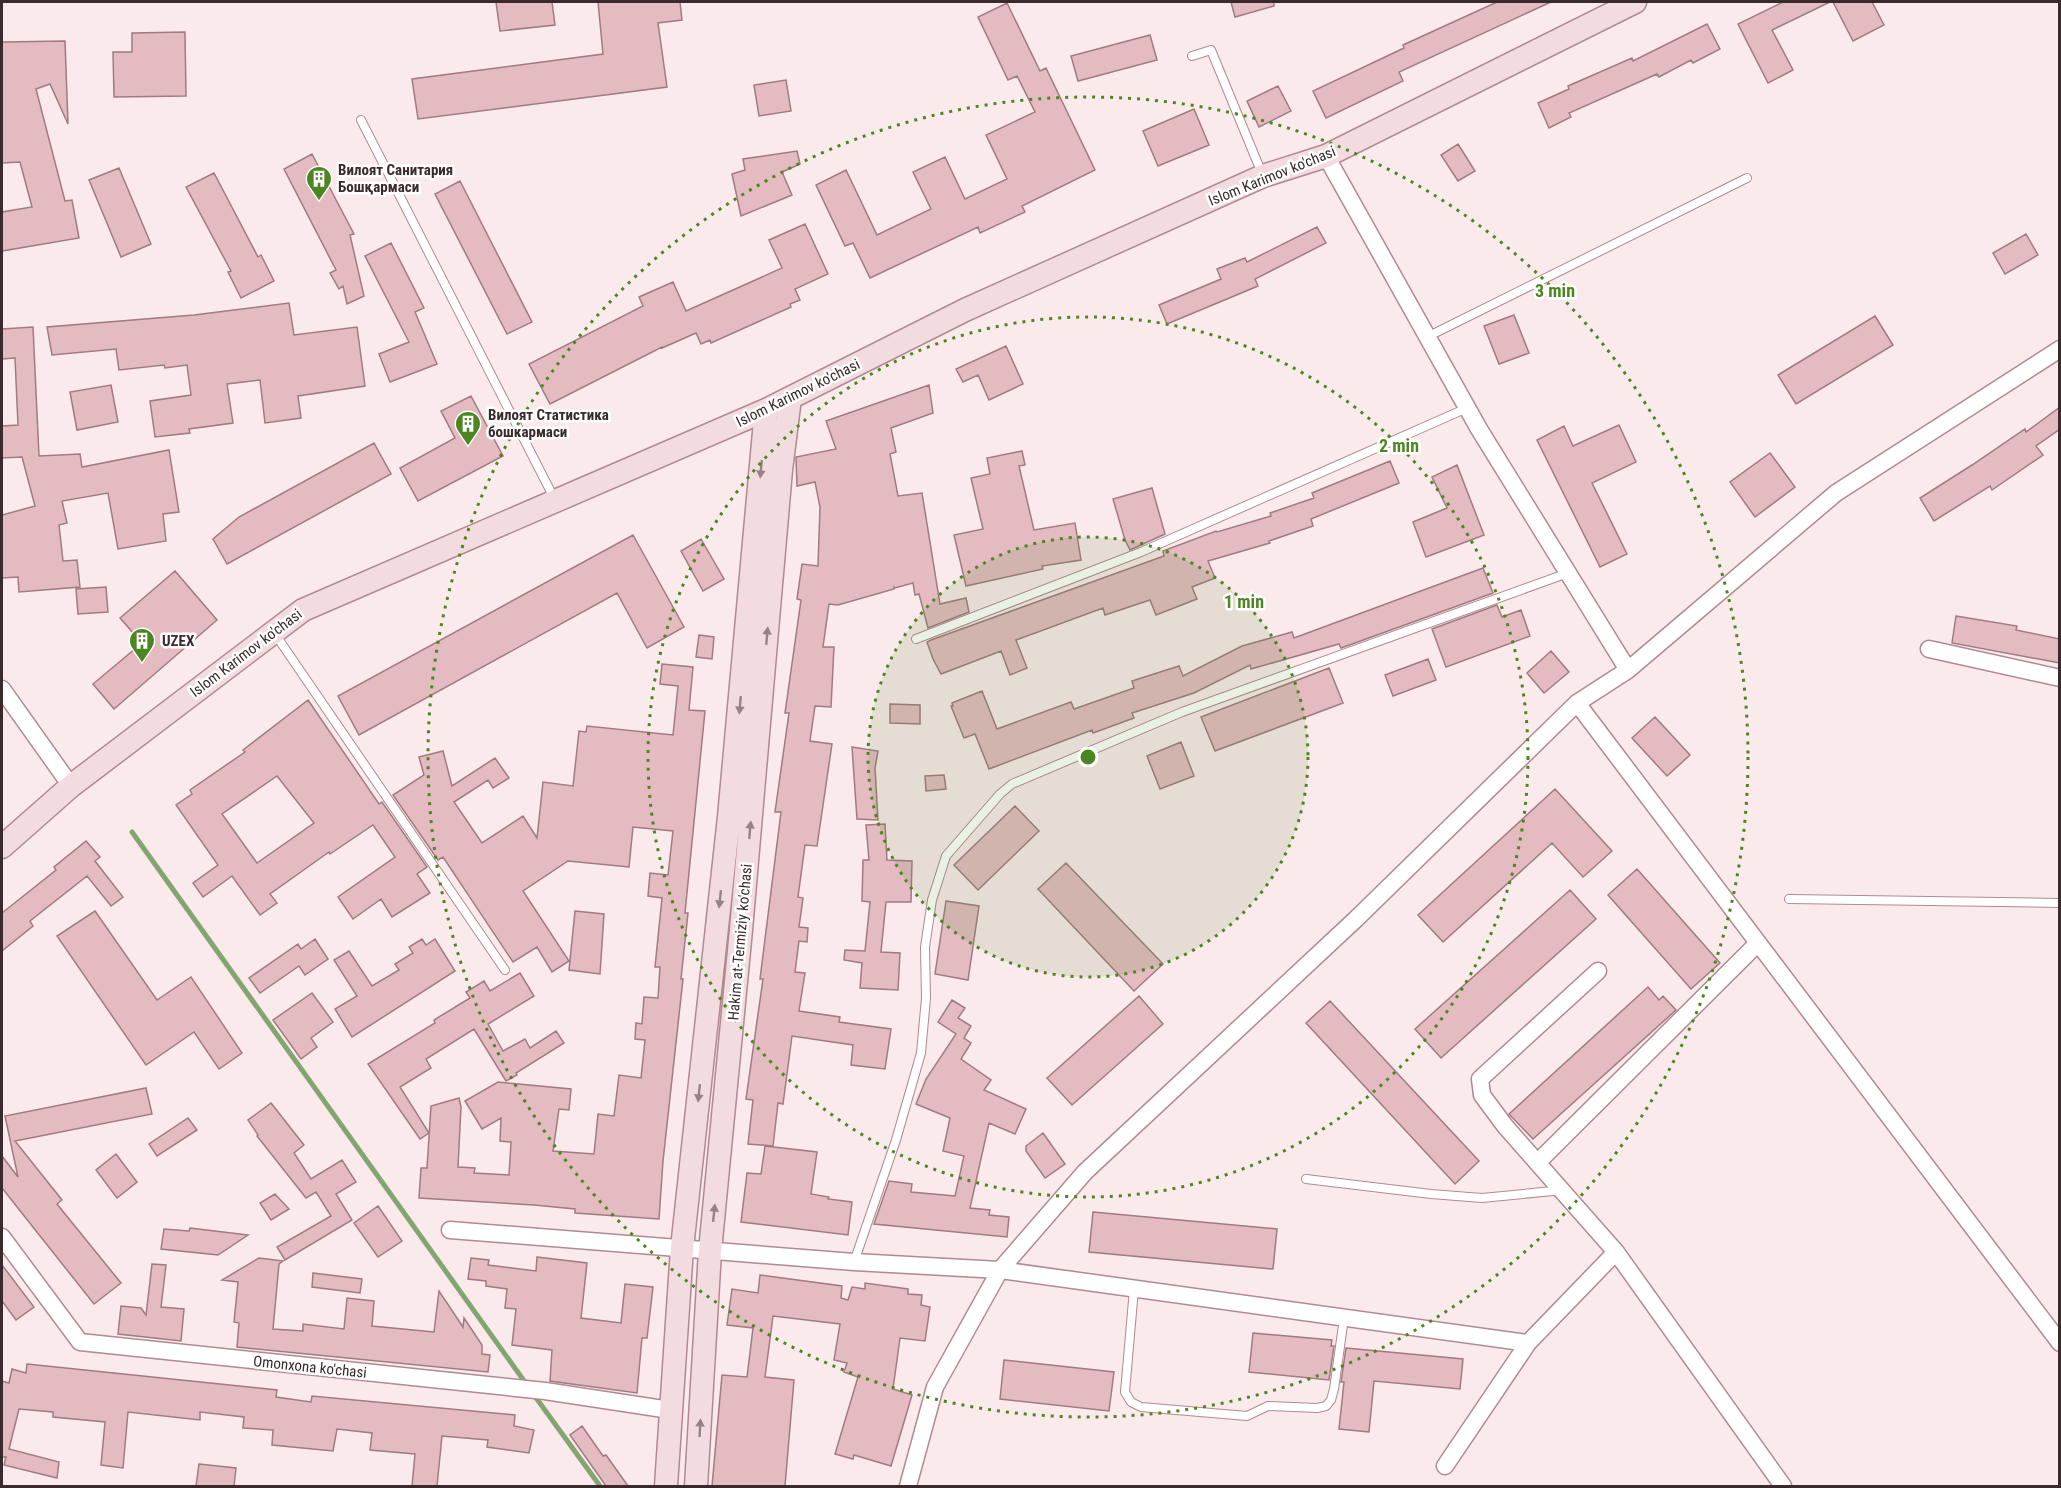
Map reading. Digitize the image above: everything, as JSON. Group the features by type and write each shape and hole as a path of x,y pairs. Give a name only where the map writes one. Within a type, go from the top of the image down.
{"main road":[{"name":"Islom Karimov ko'chasi","path":"2,847 71,786 303,610 766,410 965,310 1263,176 1326,156 1635,2"},
{"name":"Hakim at-Termiziy ko'chasi","path":"696,1486 710,1251 740,942 781,470 790,398"},
{"name":"Hakim at-Termiziy ko'chasi","path":"666,1486 682,1248 729,818 766,410"}],"street":[{"path":"1326,156 1467,408 1628,670"},
{"path":"908,1486 935,1387 1000,1270 1085,1172 1356,919 1577,703 1628,670 1836,493 2060,349"},
{"path":"1929,649 2060,678"},
{"path":"2,688 71,786"},
{"path":"1577,703 2060,1343"},
{"path":"1538,1162 1758,943"},
{"path":"1598,971 1480,1079 1482,1095 1505,1126 1616,1252 1783,1486"},
{"path":"450,1230 854,1262 1000,1270 1528,1343"},
{"name":"Omonxona ko'chasi","path":"2,1237 80,1342 545,1391 670,1410"},
{"path":"1445,1466 1528,1343 1616,1252"}],"lane":[{"path":"1192,56 1211,50 1263,176"},
{"path":"361,120 556,501"},
{"path":"1427,337 1747,178"},
{"path":"916,639 1141,552 1467,408"},
{"path":"854,1262 896,1140 921,1053 926,998 925,947 932,900 942,867 946,856 1000,794 1012,784 1182,712 1568,573"},
{"path":"274,632 505,970"},
{"path":"1789,899 2060,903"},
{"path":"1306,1179 1431,1194 1482,1197 1563,1190"},
{"path":"1134,1289 1125,1392 1131,1402 1141,1407 1247,1416 1268,1406 1317,1408 1326,1406 1331,1400 1334,1389 1344,1318"}],"building":[{"path":"496,2 552,2 555,25 500,31"},
{"path":"598,2 680,2 682,20 658,23 667,87 418,119 412,79 603,54"},
{"path":"1231,2 1274,2 1274,6 1235,17"},
{"path":"1497,2 1551,2 1399,72 1403,81 1326,118 1313,91 1404,48 1403,45"},
{"path":"1783,2 1830,2 1772,30 1793,70 1768,83 1738,24"},
{"path":"1833,2 1872,2 1884,25 1853,41"},
{"path":"1007,3 1040,71 1046,68 1095,170 1022,206 1025,212 980,233 978,227 870,278 853,243 845,246 816,185 846,170 877,235 931,209 913,172 945,157 965,199 1007,179 986,135 1035,112 1017,76 1008,80 978,17"},
{"path":"1707,24 1720,49 1693,63 1691,60 1659,77 1657,74 1569,113 1571,117 1549,128 1538,103 1569,89 1568,86 1632,58 1633,61"},
{"path":"185,32 186,96 114,97 113,52 132,52 132,33"},
{"path":"1150,35 1157,60 1078,81 1071,56"},
{"path":"65,41 68,124 50,84 36,89 65,201 72,200 79,238 2,251 2,212 32,207 20,162 2,163 2,42"},
{"path":"786,80 791,111 759,116 754,85"},
{"path":"1278,86 1291,111 1259,127 1247,101"},
{"path":"1194,109 1209,145 1158,166 1143,131"},
{"path":"1458,144 1475,171 1458,181 1441,155"},
{"path":"797,151 800,164 782,172 792,195 741,216 732,174 745,170 743,159"},
{"name":"Вилоят Санитария Бошқармаси","path":"312,154 354,234 350,235 364,296 347,304 343,286 339,289 330,273 336,270 284,169"},
{"path":"119,168 151,244 121,257 89,180"},
{"path":"214,173 258,257 261,255 274,281 241,298 228,272 231,271 186,187"},
{"path":"460,181 532,322 507,334 435,194"},
{"path":"805,224 828,274 795,289 800,300 790,304 791,307 711,343 710,340 701,344 696,333 662,347 550,404 529,364 643,306 639,297 673,282 686,311 782,268 769,240"},
{"path":"1317,227 1326,243 1255,279 1258,286 1167,324 1159,305 1221,279 1217,269 1245,258 1247,262"},
{"path":"2026,234 2038,255 2005,274 1993,253"},
{"path":"391,243 424,308 415,312 437,364 390,382 379,354 409,342 365,256"},
{"path":"289,303 294,335 357,327 365,386 298,396 301,418 265,423 260,380 227,384 233,423 189,429 190,433 155,437 150,401 191,395 187,365 119,370 116,349 52,355 47,327 194,315"},
{"path":"1514,315 1529,353 1499,364 1484,326"},
{"path":"1875,316 1893,345 1796,404 1778,375"},
{"path":"33,327 39,456 80,454 82,467 169,450 179,512 163,514 166,541 118,549 108,493 62,501 67,523 59,525 63,561 77,560 80,587 19,592 18,577 2,578 2,515 35,506 22,457 2,458 2,426 18,425 15,358 2,359 2,329"},
{"path":"1006,346 1023,384 989,400 978,375 963,382 956,369"},
{"path":"111,385 118,422 77,430 70,392"},
{"path":"929,385 933,413 891,428 896,452 890,454 898,496 922,493 940,604 966,598 969,612 928,628 919,594 915,595 913,583 838,605 829,604 823,647 834,647 831,707 815,706 810,741 832,744 817,846 805,845 798,897 803,898 799,927 808,928 807,942 799,941 795,972 805,973 799,1011 840,1017 839,1022 891,1029 885,1069 851,1065 853,1045 792,1036 783,1104 778,1103 773,1146 748,1144 753,1100 746,1099 763,979 760,979 781,812 775,812 789,713 785,713 801,600 797,599 802,564 818,566 820,507 815,482 797,486 796,457 836,449 826,421"},
{"name":"Вилоят Статистика бошкармаси","path":"471,396 503,456 418,501 400,468 455,438 441,411"},
{"path":"2060,407 2060,429 2036,446 2043,455 1992,490 1990,486 1934,521 1920,498 2025,429 2026,432"},
{"path":"1619,425 1636,462 1592,483 1627,554 1600,567 1537,440 1564,426 1573,446"},
{"path":"374,443 391,474 227,564 213,539 239,517"},
{"path":"1022,451 1025,465 1019,466 1034,530 1075,523 1081,560 1042,566 1043,569 966,586 954,535 983,529 971,478 990,474 987,458"},
{"path":"1770,453 1795,487 1755,517 1730,482"},
{"path":"1390,461 1399,483 1311,519 1313,526 1269,541 1270,543 1208,561 1215,578 1192,587 1197,599 1156,615 1150,600 1105,615 1103,608 1016,640 1027,668 1010,675 1001,651 941,674 933,659 927,642 931,640 1164,556 1163,551 1216,531 1271,516 1270,513 1314,498 1312,493"},
{"path":"1457,465 1484,535 1426,557 1413,522 1447,508 1432,477"},
{"path":"1152,488 1165,534 1130,550 1113,499"},
{"path":"633,535 684,627 647,648 617,593 359,735 338,696"},
{"path":"701,539 724,579 703,591 681,551"},
{"path":"1483,568 1493,593 1341,648 1339,644 1251,669 1250,665 1194,693 1132,713 1134,718 1093,733 1092,730 989,769 975,734 964,738 951,706 953,706 952,703 982,691 997,729 1071,702 1074,709 1134,688 1132,681 1179,666 1183,676 1242,646 1292,632 1294,638"},
{"name":"UZEX","path":"175,571 217,620 114,709 93,684 142,643 120,618"},
{"path":"106,587 108,612 78,614 76,589"},
{"path":"1497,605 1502,617 1521,610 1530,636 1446,667 1432,629"},
{"path":"1956,616 2017,626 2016,630 2060,639 2060,663 1952,643"},
{"path":"699,635 714,637 712,659 696,657"},
{"path":"1551,651 1569,672 1544,693 1527,673"},
{"path":"1428,659 1436,680 1393,696 1385,675"},
{"path":"662,664 693,667 689,710 705,711 685,913 688,913 681,979 683,979 659,1219 575,1213 575,1209 534,1205 419,1198 421,1168 427,1168 431,1106 459,1098 461,1107 458,1167 475,1168 474,1173 509,1175 511,1142 500,1141 501,1118 482,1129 465,1101 498,1082 571,1089 569,1110 559,1109 553,1151 594,1154 598,1114 614,1116 619,1075 641,1078 645,1040 635,1039 636,1023 642,1024 644,997 658,998 660,967 655,967 662,898 648,896 650,873 668,875 673,831 633,827 629,867 568,861 523,891 569,961 552,972 537,947 513,962 443,857 438,860 393,795 424,775 419,757 443,751 452,786 495,758 509,778 493,788 488,780 454,802 482,843 523,816 537,838 543,782 573,786 579,731 586,732 587,726 673,735 678,686 660,684"},
{"path":"1329,668 1343,703 1215,751 1201,717"},
{"path":"308,700 379,804 382,802 427,867 417,874 430,893 392,917 381,899 353,919 338,897 395,857 373,825 330,854 329,852 270,894 277,903 260,915 232,876 203,897 193,883 218,865 176,805 192,794 190,790 245,752 243,750","holes":["277,776 314,823 257,863 222,814"]},
{"path":"890,704 920,705 920,724 890,723"},
{"path":"1655,717 1690,755 1667,776 1632,738"},
{"path":"1181,742 1194,776 1160,789 1147,756"},
{"path":"852,747 878,751 875,768 878,820 857,819"},
{"path":"944,775 946,789 926,791 925,776"},
{"path":"1555,789 1612,851 1583,877 1552,843 1443,942 1418,915"},
{"path":"1015,806 1039,831 978,890 954,865"},
{"path":"885,824 887,860 912,861 911,902 886,902 881,952 900,953 898,990 860,988 862,963 844,960 845,950 865,951 870,902 862,901 863,860 869,860 866,825"},
{"path":"86,841 100,857 95,861 123,897 111,906 87,876 30,921 33,926 2,951 2,913 56,870 54,867"},
{"path":"1066,863 1163,964 1134,991 1038,889"},
{"path":"1637,869 1720,963 1691,989 1608,895"},
{"path":"1570,890 1596,919 1441,1058 1415,1029"},
{"path":"946,901 979,906 968,980 935,974"},
{"path":"95,911 157,1000 191,977 242,1053 219,1069 194,1032 146,1065 57,936"},
{"path":"575,911 604,914 600,974 569,970"},
{"path":"315,939 328,959 305,975 299,966 260,993 249,978 298,944 301,949"},
{"path":"422,939 426,945 435,939 455,971 352,1037 335,1009 357,996 334,960 349,951 372,986 399,970 395,964 413,953 409,947"},
{"path":"520,973 534,996 488,1024 503,1051 525,1039 530,1048 556,1031 564,1043 506,1081 474,1029 426,1059 431,1068 400,1087 429,1133 420,1139 368,1064 435,1023 434,1020 470,998 466,992 484,981 490,991"},
{"path":"1648,987 1659,1000 1663,996 1676,1010 1533,1139 1509,1114"},
{"path":"312,993 333,1022 311,1038 317,1047 301,1059 273,1020"},
{"path":"1139,996 1163,1024 1072,1105 1047,1078"},
{"path":"952,1000 965,1008 958,1018 971,1026 964,1038 971,1043 961,1059 991,1080 984,1090 1026,1109 1015,1134 989,1123 970,1208 990,1210 989,1215 1009,1217 1007,1237 874,1224 889,1181 912,1184 911,1192 955,1196 964,1156 943,1151 950,1118 916,1104 926,1079 956,1034 938,1022"},
{"path":"1330,1001 1479,1161 1455,1184 1306,1023"},
{"path":"146,1088 152,1114 15,1141 62,1200 57,1204 121,1283 94,1304 2,1188 2,1156 18,1177 5,1116"},
{"path":"271,1103 304,1145 294,1153 311,1179 342,1160 356,1182 336,1194 352,1220 285,1260 277,1247 331,1216 316,1192 306,1198 257,1136 248,1120"},
{"path":"188,1118 197,1130 157,1156 149,1144"},
{"path":"1043,1133 1065,1164 1045,1178 1026,1151 1026,1146"},
{"path":"765,1146 817,1152 811,1194 852,1202 848,1235 741,1222 747,1173 761,1174"},
{"path":"116,1154 137,1182 117,1198 96,1170"},
{"path":"275,1194 289,1209 271,1220 260,1203"},
{"path":"378,1206 402,1241 378,1257 354,1223"},
{"path":"1093,1212 1277,1229 1273,1269 1089,1252"},
{"path":"190,1228 248,1235 218,1255 161,1249 164,1229 189,1231"},
{"path":"537,1257 587,1263 581,1318 621,1323 625,1284 653,1287 647,1338 642,1338 637,1393 550,1381 552,1350 512,1345 516,1309 505,1308 507,1289 486,1286 486,1281 468,1279 471,1258 489,1260 488,1265 536,1271"},
{"path":"259,1258 283,1261 279,1264 273,1329 303,1331 303,1324 344,1329 347,1298 374,1301 372,1326 434,1332 439,1291 463,1327 464,1318 482,1345 482,1354 490,1355 488,1372 237,1347 239,1323 234,1322 238,1282 222,1280"},
{"path":"152,1264 166,1265 161,1307 184,1309 181,1341 118,1334 121,1306 141,1308 146,1315"},
{"path":"2,1265 34,1307 16,1320 2,1301"},
{"path":"313,1273 362,1279 360,1293 312,1287"},
{"path":"760,1275 842,1286 841,1298 848,1300 852,1287 865,1289 865,1283 908,1289 908,1294 922,1295 921,1305 930,1307 925,1341 900,1338 893,1389 912,1395 891,1466 854,1455 853,1459 835,1454 858,1377 844,1372 847,1363 834,1360 840,1324 773,1316 765,1377 794,1380 785,1486 712,1486 722,1375 747,1377 753,1328 727,1325 732,1289 758,1293"},
{"path":"1253,1333 1332,1340 1331,1346 1334,1346 1329,1380 1249,1372"},
{"path":"1346,1348 1463,1359 1460,1389 1374,1381 1369,1432 1339,1429 1344,1382 1341,1382"},
{"path":"1004,1360 1114,1372 1109,1411 1000,1399"},
{"path":"27,1364 277,1390 276,1397 311,1402 312,1396 515,1415 514,1426 534,1430 529,1453 487,1447 488,1440 442,1436 437,1486 412,1486 415,1454 370,1450 372,1433 337,1429 333,1451 272,1445 273,1430 243,1428 244,1417 200,1412 200,1420 128,1412 123,1468 101,1465 105,1422 53,1417 53,1412 19,1409 9,1449 59,1462 57,1478 4,1465 6,1457 2,1457 2,1381 9,1383 12,1369 26,1373"},
{"path":"582,1426 628,1486 606,1486 570,1435"},
{"path":"199,1464 236,1468 234,1486 196,1486"}],"waterway":[{"path":"132,832 527,1385"},
{"path":"534,1395 600,1486"}],"place":[{"name":"Вилоят Санитария Бошқармаси","path":"319,202"},
{"name":"Вилоят Статистика бошкармаси","path":"468,447"},
{"name":"UZEX","path":"142,664"}]}
